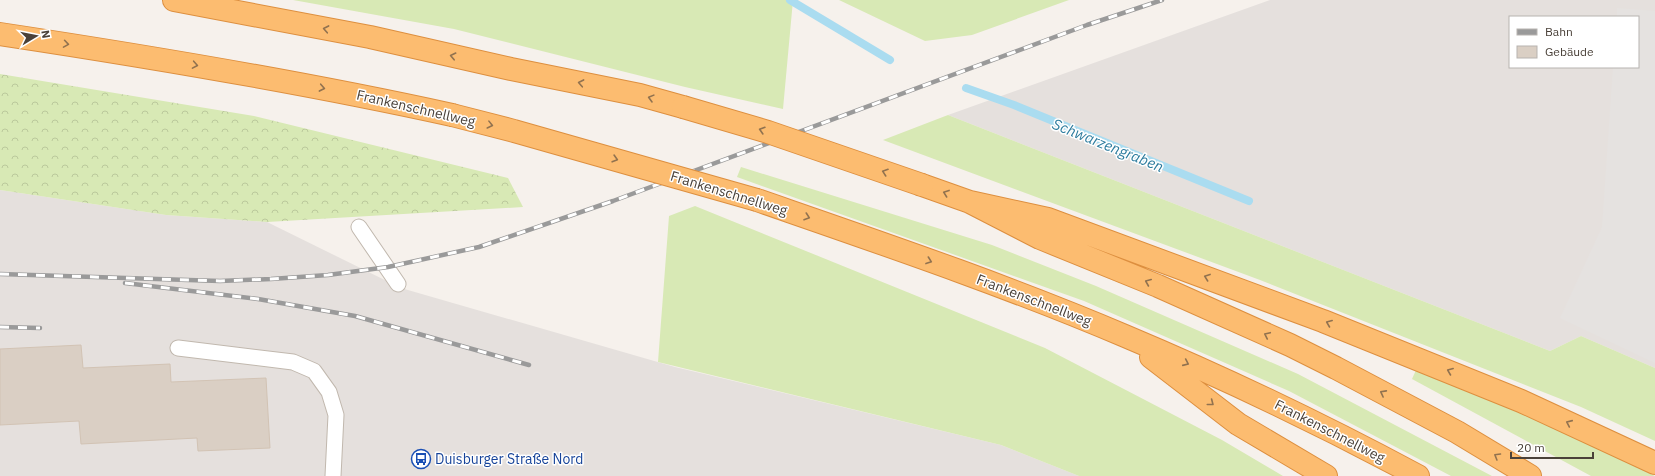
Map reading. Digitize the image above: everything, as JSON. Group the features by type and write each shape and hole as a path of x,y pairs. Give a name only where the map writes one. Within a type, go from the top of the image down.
{"highway":[{"path":"174,0 370,37 511,69 619,91 675,105 761,130 922,184 970,202 1040,238 1165,290 1296,349 1457,432 1530,476"},
{"name":"Frankenschnellweg","path":"0,34 136,54 368,96 452,115 536,137 757,200 999,286 1125,336 1275,403 1418,476"},
{"path":"970,202 1048,219 1323,320 1473,381 1582,428 1655,463"},
{"path":"1125,336 1238,424 1326,476"}],"lane":[{"path":"359,227 398,284"},
{"path":"178,348 293,362 314,371 330,392 336,416 333,476"}],"shaded area":[{"path":"1270,0 1655,0 1655,368 1581,336 1550,351 948,115"},
{"path":"1617,8 1655,11 1655,363 1560,318 1602,227 1613,68 1639,68 1639,16 1617,16"},
{"path":"0,190 166,215 267,222 401,288 675,367 1001,445 1079,476 0,476"}],"green space":[{"path":"293,0 793,0 783,109 685,87 454,29"},
{"path":"839,0 1069,0 972,35 925,41"},
{"path":"0,74 254,116 508,178 523,207 267,222 166,215 0,190"},
{"path":"948,115 1550,351 1581,336 1655,368 1655,441 1581,407 1260,280 883,140"},
{"path":"741,167 992,245 1096,286 1298,374 1492,476 1451,476 1289,391 1084,301 737,177"},
{"path":"695,206 1045,348 1222,440 1283,476 1079,476 1001,445 658,362 669,216"},
{"path":"1416,370 1568,433 1655,476 1591,476 1412,379"}],"building":[{"path":"81,345 83,368 170,364 171,382 266,378 270,448 198,451 197,438 81,444 79,421 0,425 0,349"}],"waterway":[{"name":"Schwarzengraben","path":"790,0 890,60"},
{"name":"Schwarzengraben","path":"966,88 1014,105 1249,201"}],"railway":[{"path":"0,274 220,281 271,279 328,275 388,267 479,247 613,201 1087,25 1162,0"},
{"path":"125,283 258,299 355,316 529,365"},
{"path":"0,327 40,328"}],"place":[{"name":"Duisburger Straße Nord","path":"421,459"}]}
